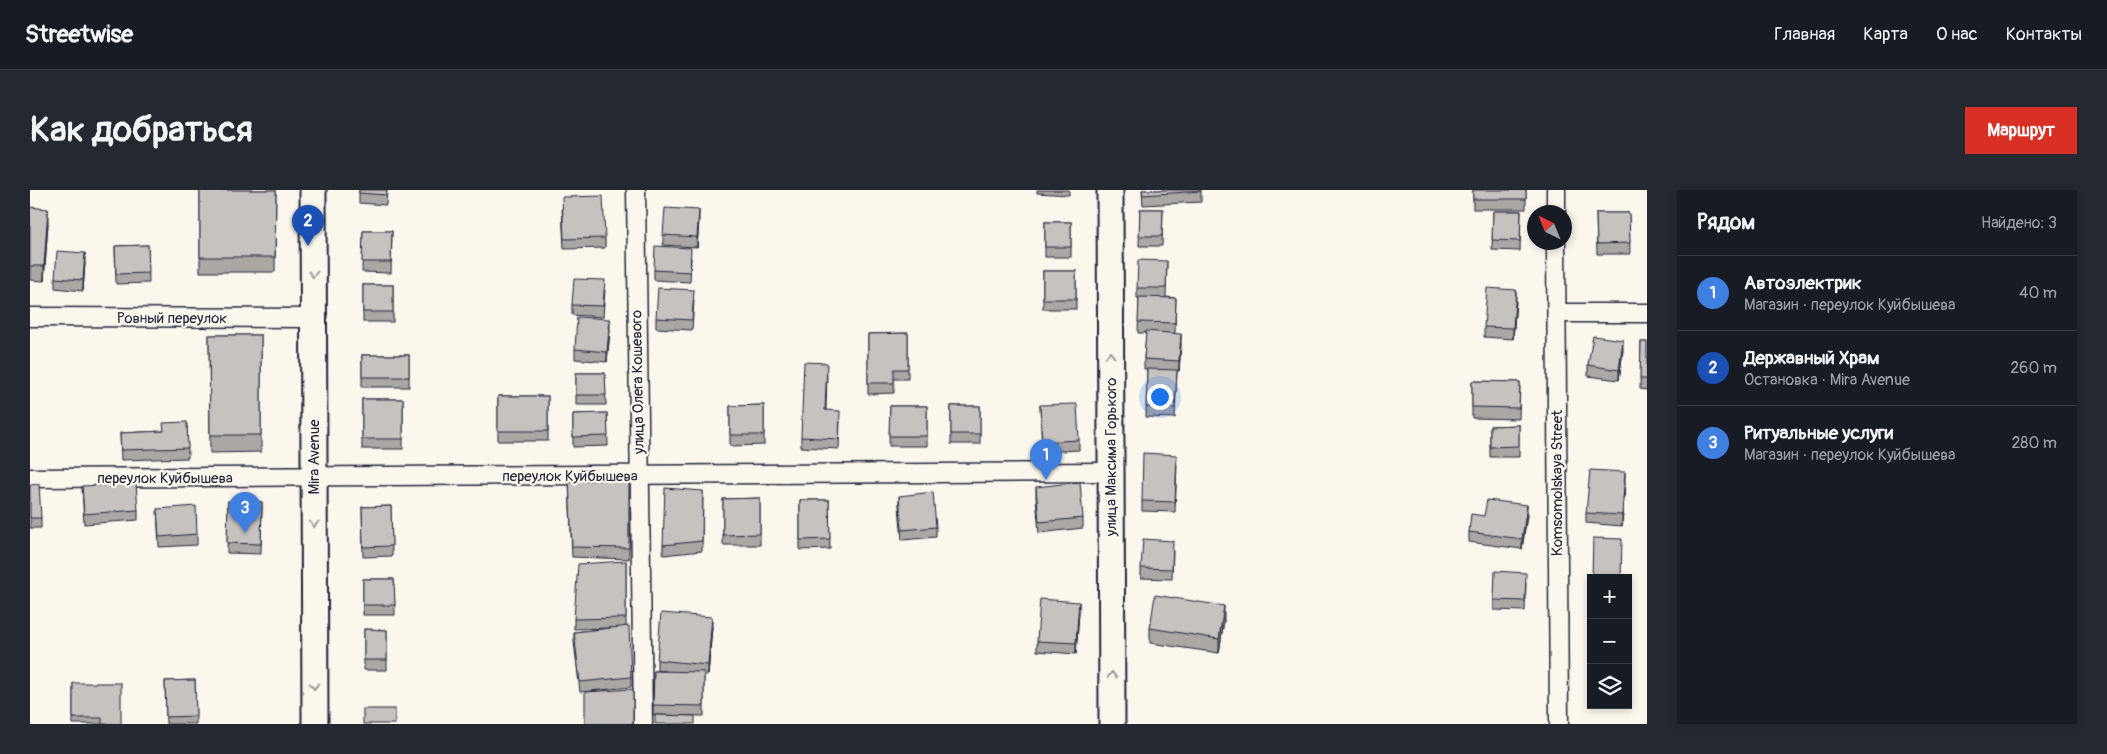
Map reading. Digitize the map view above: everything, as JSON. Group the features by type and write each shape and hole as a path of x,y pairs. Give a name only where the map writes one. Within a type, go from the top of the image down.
{"main road":[{"name":"Mira Avenue","path":"313,190 314,724"},
{"name":"улица Максима Горького","path":"1110,190 1112,724"}],"street":[{"name":"улица Олега Кошевого","path":"636,190 643,724"},
{"path":"1556,190 1556,205"},
{"name":"Komsomolskaya Street","path":"1556,250 1559,724"},
{"path":"1557,313 1647,313"},
{"name":"Ровный переулок","path":"30,317 313,318"},
{"name":"переулок Куйбышева","path":"30,478 1111,472"}],"building":[{"path":"200,190 276,190 275,257 200,257"},
{"path":"359,190 387,190 386,195 359,193"},
{"path":"1142,190 1201,190 1201,191 1143,195"},
{"path":"1473,190 1526,190 1526,199 1473,199"},
{"path":"603,196 605,238 564,239 562,197"},
{"path":"30,207 48,209 44,266 30,266"},
{"path":"665,208 699,210 697,237 663,235"},
{"path":"1140,209 1163,209 1162,236 1139,236"},
{"path":"1493,211 1521,211 1520,241 1492,240"},
{"path":"1596,213 1629,213 1630,243 1597,244"},
{"path":"1045,222 1071,222 1071,247 1045,247"},
{"path":"363,231 392,231 391,262 362,262"},
{"path":"148,245 149,273 116,274 115,246"},
{"path":"655,246 691,248 690,272 654,270"},
{"path":"57,251 85,253 83,280 55,278"},
{"path":"1138,260 1167,261 1166,288 1137,288"},
{"path":"1043,271 1076,271 1076,299 1043,299"},
{"path":"574,279 605,280 603,306 572,305"},
{"path":"363,285 393,285 393,312 363,312"},
{"path":"658,288 694,290 692,320 656,318"},
{"path":"1487,288 1516,290 1513,328 1484,327"},
{"path":"1139,297 1176,298 1175,323 1138,322"},
{"path":"577,317 610,319 607,352 575,349"},
{"path":"1146,331 1181,334 1179,361 1144,359"},
{"path":"908,333 908,369 894,369 894,383 868,383 868,334"},
{"path":"209,335 261,335 261,435 210,435"},
{"path":"1593,336 1623,340 1619,370 1588,365"},
{"path":"1641,342 1647,342 1647,379 1640,379"},
{"path":"362,355 409,355 409,377 362,377"},
{"path":"804,362 827,363 825,410 840,411 839,439 801,437"},
{"path":"1147,369 1177,370 1175,408 1146,407"},
{"path":"576,373 605,373 606,395 576,395"},
{"path":"1472,381 1520,382 1519,408 1472,407"},
{"path":"498,396 548,396 548,431 498,431"},
{"path":"362,399 403,399 403,439 362,439"},
{"path":"1077,404 1079,440 1042,442 1040,405"},
{"path":"764,405 764,435 730,435 730,406"},
{"path":"890,406 927,406 927,436 889,436"},
{"path":"951,406 980,406 980,434 951,434"},
{"path":"607,413 608,436 573,437 573,414"},
{"path":"187,422 188,448 121,450 120,433 164,431 163,423"},
{"path":"1519,425 1519,446 1490,447 1490,426"},
{"path":"1143,453 1177,455 1175,502 1142,501"},
{"path":"1590,470 1625,472 1622,515 1586,513"},
{"path":"629,479 629,548 572,547 569,481"},
{"path":"1080,482 1083,518 1039,522 1036,487"},
{"path":"136,483 138,510 84,514 82,486"},
{"path":"39,484 41,518 30,518 30,485"},
{"path":"665,488 703,491 702,541 663,545"},
{"path":"933,492 936,527 902,530 899,496"},
{"path":"760,498 760,534 723,535 723,499"},
{"path":"800,500 829,500 830,539 800,540"},
{"path":"1487,500 1527,505 1522,539 1469,532 1471,514 1484,516"},
{"path":"228,501 262,502 261,544 227,543"},
{"path":"196,506 197,534 159,537 157,509"},
{"path":"391,506 392,546 363,547 362,507"},
{"path":"1593,538 1622,539 1621,574 1592,574"},
{"path":"1143,539 1173,541 1172,569 1141,568"},
{"path":"626,561 626,618 574,619 578,564"},
{"path":"1495,571 1526,573 1525,601 1494,600"},
{"path":"363,579 394,579 395,605 363,605"},
{"path":"1155,595 1224,606 1219,639 1150,628"},
{"path":"1040,599 1079,602 1076,643 1037,641"},
{"path":"661,613 712,617 708,665 657,660"},
{"path":"629,626 631,677 580,682 574,632"},
{"path":"364,629 387,630 387,660 364,660"},
{"path":"654,671 704,672 704,706 653,705"},
{"path":"195,680 196,716 166,717 165,681"},
{"path":"73,683 121,683 121,724 102,724 102,718 73,718"},
{"path":"633,689 633,724 585,724 585,692"},
{"path":"363,709 395,709 395,724 363,724"},
{"path":"655,715 695,716 695,724 655,724"}],"place":[{"name":"Державный Храм","path":"308,246"},
{"name":"Автоэлектрик","path":"1046,480"},
{"name":"Ритуальные услуги","path":"245,533"}]}
